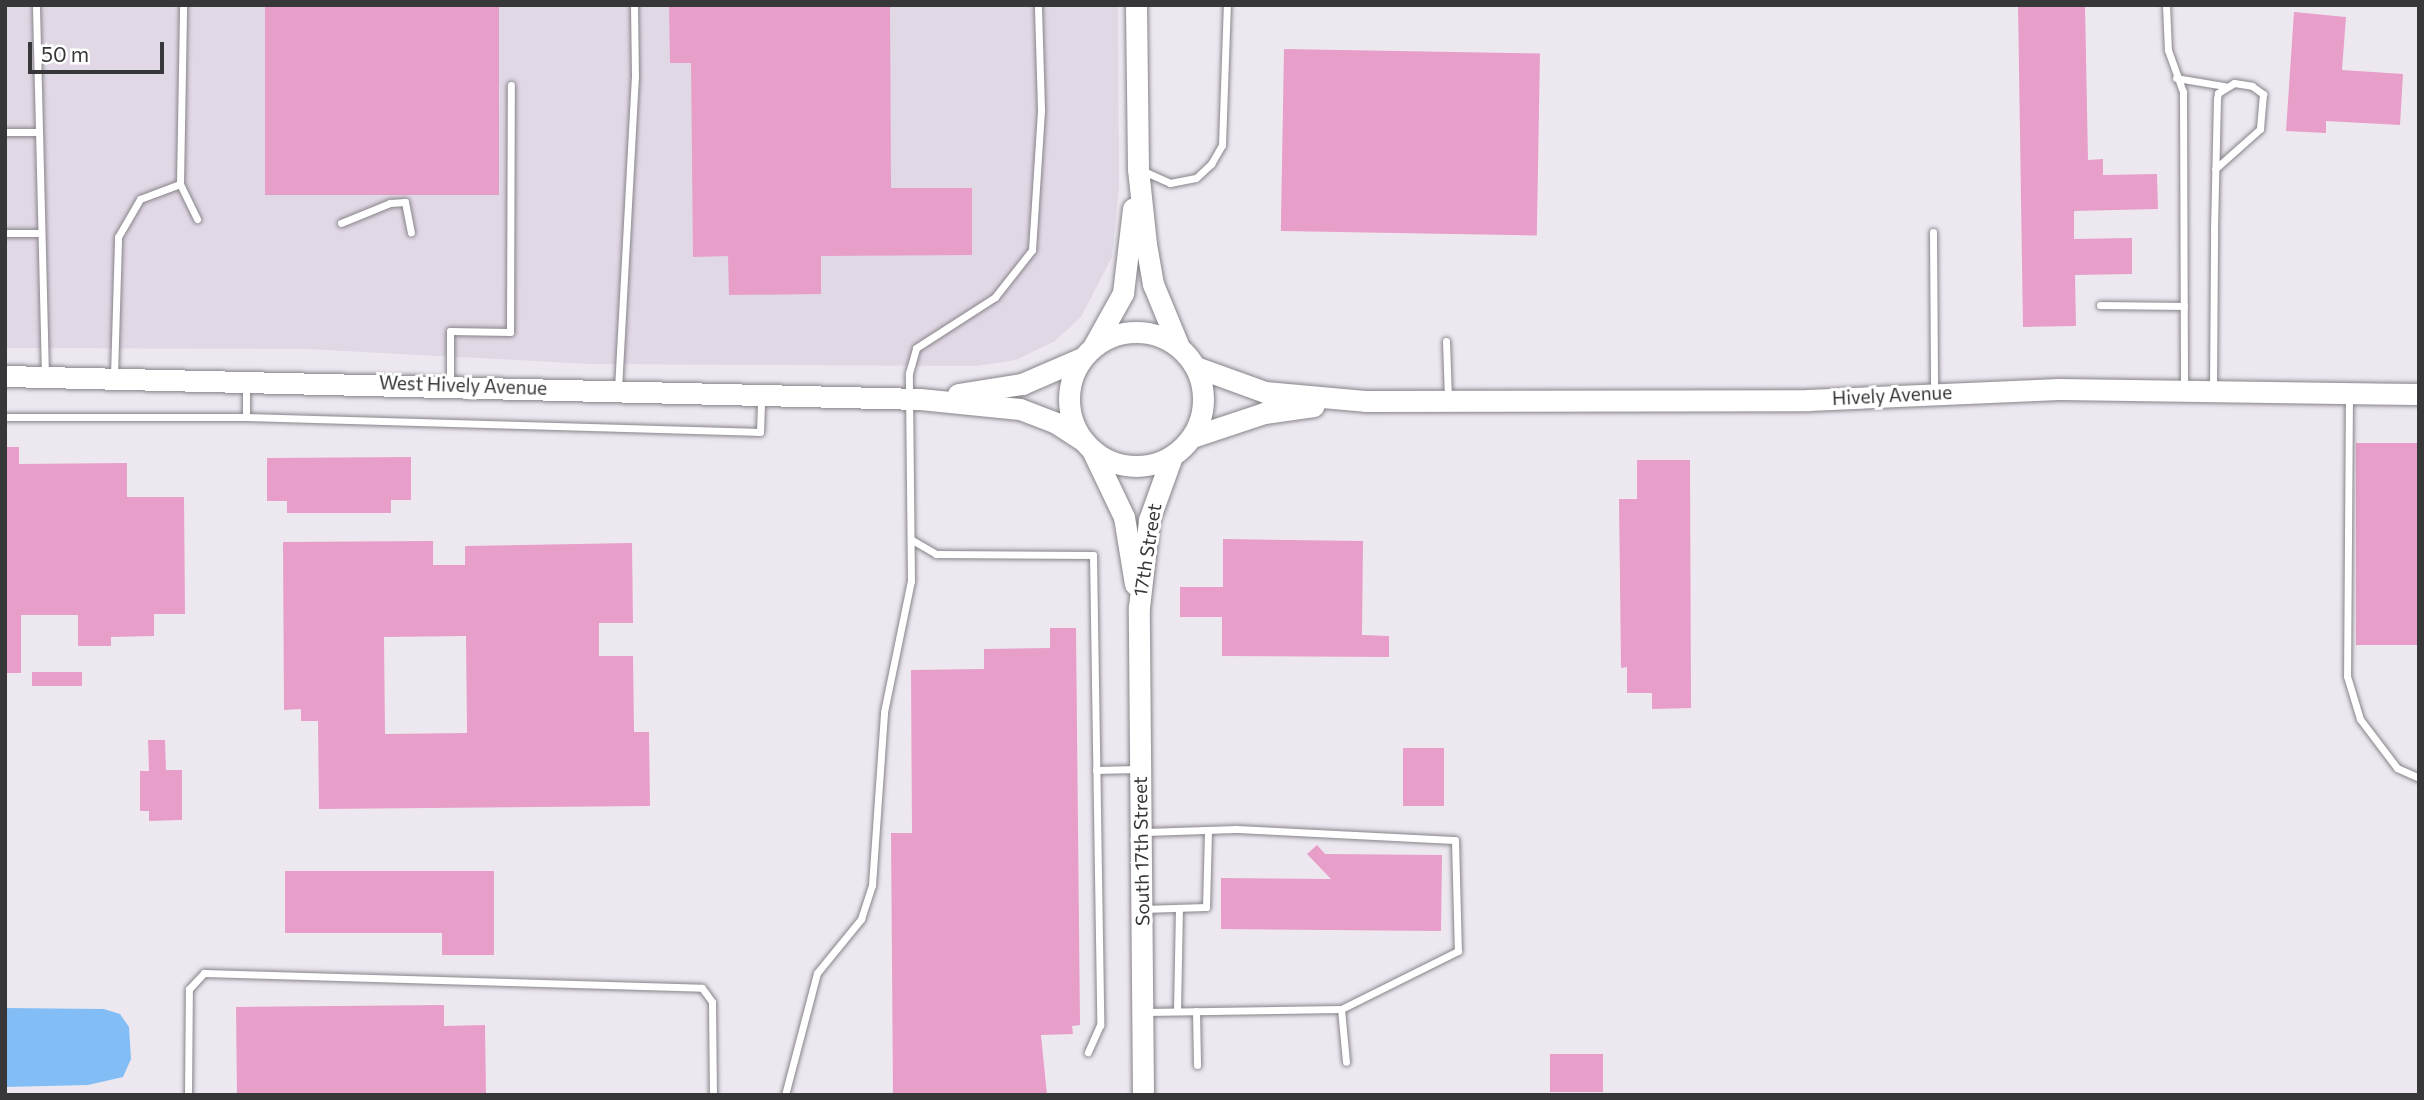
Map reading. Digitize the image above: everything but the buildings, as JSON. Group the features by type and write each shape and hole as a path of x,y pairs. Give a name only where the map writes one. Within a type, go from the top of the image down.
{"street":[{"path":"915,399 1020,409 1056,423 1088,445 1128,466 1151,464 1172,456 1192,437 1203,403 1196,367 1179,347 1148,265 1138,169 1136,5"},
{"path":"1088,445 1069,406 1072,380 1123,293 1138,169"},
{"path":"915,399 1022,384 1087,354 1110,338 1132,332 1156,335 1179,347"},
{"name":"Hively Avenue","path":"1196,367 1265,391 1364,401 1781,400 1934,393 2184,389 2419,394"},
{"name":"West Hively Avenue","path":"5,376 114,375 915,399"},
{"name":"Hively Avenue","path":"1192,437 1264,413 1364,401"},
{"name":"17th Street","path":"1088,445 1124,517 1139,607"},
{"name":"17th Street","path":"1139,607 1149,520 1172,456"},
{"name":"South 17th Street","path":"1139,607 1143,1095"}],"lane":[{"path":"183,5 180,184 197,219"},
{"path":"618,390 635,90 634,5"},
{"path":"785,1095 817,974 861,919 872,885 884,712 911,581 916,348 995,296 1032,250 1041,108 1038,5"},
{"path":"1138,169 1170,183 1196,178 1211,164 1222,145 1227,5"},
{"path":"2166,5 2168,50 2183,92 2184,389"},
{"path":"36,7 45,376"},
{"path":"2176,78 2224,86 2252,86 2263,94 2263,122 2249,141 2215,169"},
{"path":"450,385 450,331 510,332 511,85"},
{"path":"2213,390 2217,99 2224,86"},
{"path":"5,132 39,132"},
{"path":"114,375 118,237 140,199 180,184"},
{"path":"341,223 390,203 405,202 411,232"},
{"path":"1933,232 1934,393"},
{"path":"5,233 41,233"},
{"path":"2100,305 2183,306"},
{"path":"1446,341 1448,402"},
{"path":"246,379 246,418"},
{"path":"2349,393 2347,676 2360,719 2397,768 2419,778"},
{"path":"5,417 246,418 760,432 761,394"},
{"path":"912,540 936,554 1093,555 1100,1025 1088,1052"},
{"path":"1096,769 1140,769"},
{"path":"1141,832 1208,830 1455,840 1458,951 1341,1009 1143,1012"},
{"path":"1142,909 1206,907 1208,830"},
{"path":"1177,1012 1179,908"},
{"path":"188,1095 189,989 204,974 702,988 712,1002 713,1095"},
{"path":"1341,1009 1346,1062"},
{"path":"1196,1011 1197,1065"}],"shaded area":[{"path":"5,5 1118,5 1119,188 1112,257 1081,317 1055,341 1016,360 977,366 592,364 305,349 5,348"}],"water":[{"path":"5,1008 104,1009 120,1014 129,1027 131,1059 123,1077 88,1085 5,1087"}]}
